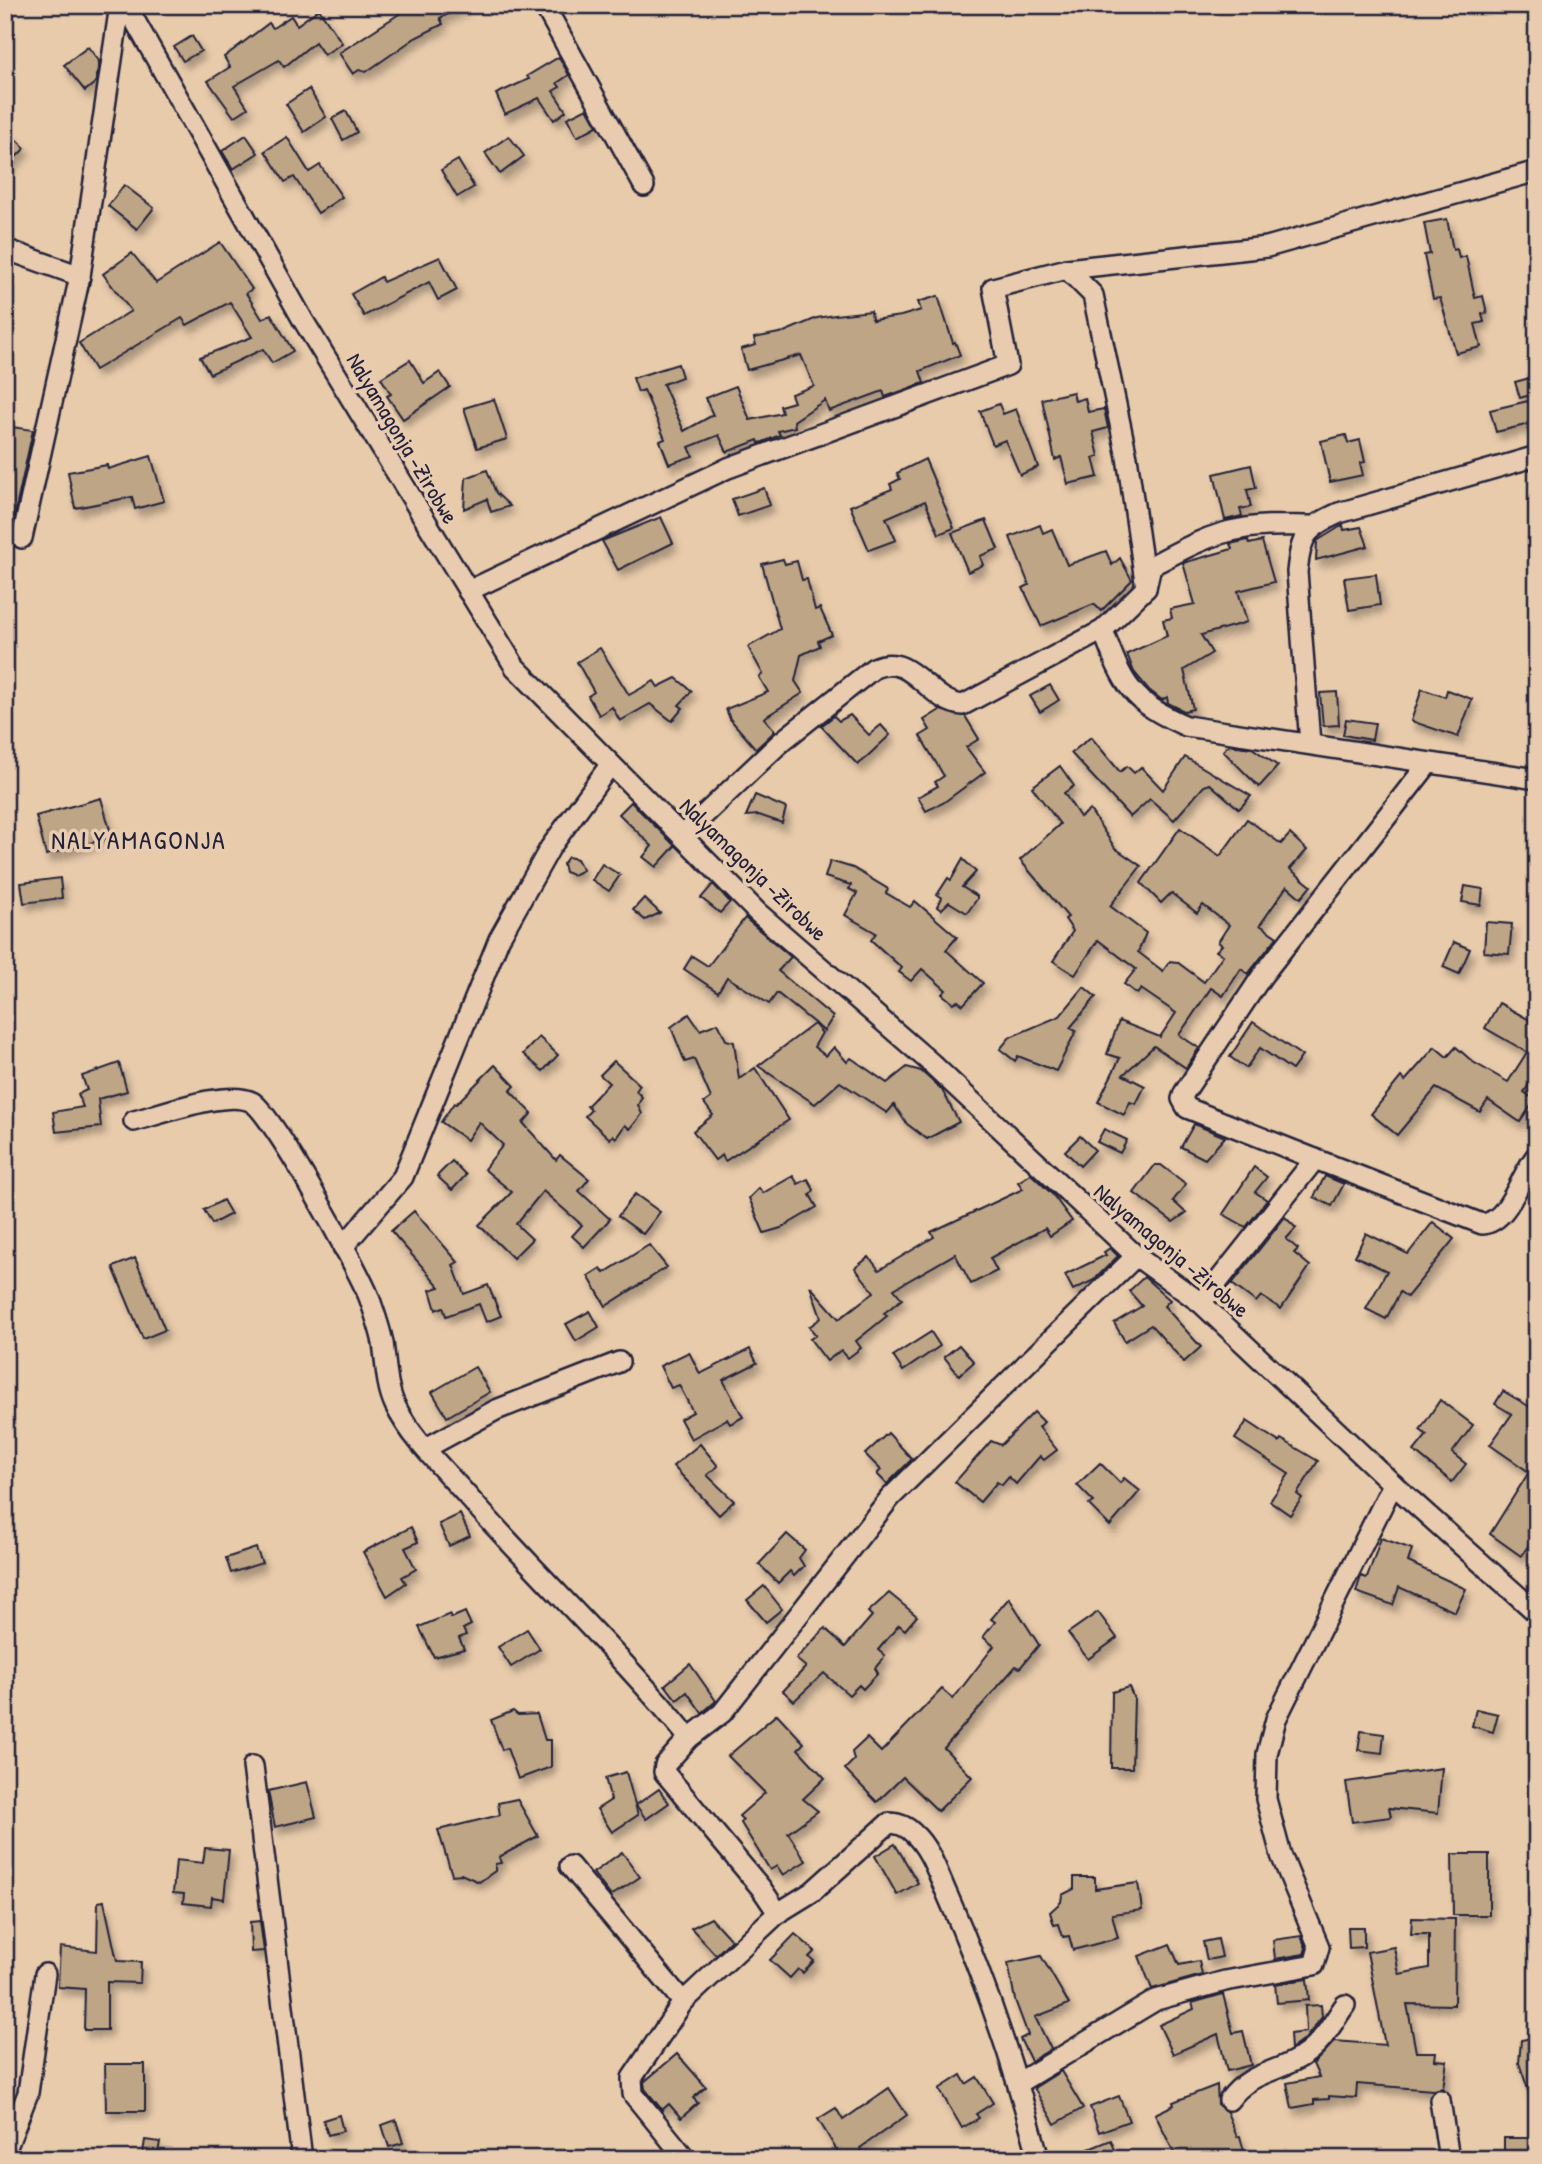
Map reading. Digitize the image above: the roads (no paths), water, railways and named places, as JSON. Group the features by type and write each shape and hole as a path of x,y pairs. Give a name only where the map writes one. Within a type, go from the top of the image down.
{"street":[{"path":"22,538 80,276 120,5"},
{"name":"Nalyamagonja -Zirobwe","path":"126,5 303,320 515,667 757,912 930,1062 1136,1256 1201,1303 1393,1485 1537,1613"},
{"path":"544,5 644,186"},
{"path":"468,591 728,468 1008,365 993,288 1067,270 1267,247 1536,175"},
{"path":"5,248 80,276"},
{"path":"1067,270 1093,295 1127,457 1146,588"},
{"path":"683,835 781,742 874,668 883,664 901,665 942,699 963,705 1103,630 1146,588 1151,566 1212,536 1242,528 1312,526 1339,513 1537,456"},
{"path":"1310,744 1297,572 1300,546 1312,526"},
{"path":"1103,630 1127,687 1152,711 1186,726 1537,779"},
{"path":"1428,764 1262,976 1182,1099 1186,1108 1482,1224 1490,1223 1504,1211 1526,1167 1537,1155"},
{"path":"343,1247 402,1177 499,939 550,848 610,765"},
{"path":"134,1122 214,1100 236,1099 253,1102 269,1120 369,1296 383,1341 387,1375 395,1405 426,1448 689,1738"},
{"path":"1201,1303 1315,1159"},
{"path":"778,1913 761,1888 664,1772 665,1765 689,1738 722,1713 890,1498 1136,1256"},
{"path":"426,1448 496,1410 619,1362"},
{"path":"1018,2083 1156,2000 1225,1981 1314,1965 1319,1947 1282,1855 1266,1799 1267,1754 1276,1719 1393,1485"},
{"path":"253,1766 302,2159"},
{"path":"686,2159 633,2094 630,2085 683,2002 778,1913 812,1892 889,1823 900,1824 914,1833 929,1855 962,1927 1018,2083 1038,2159"},
{"path":"570,1866 683,2002"},
{"path":"5,2152 28,2093 45,1973"},
{"path":"1229,2100 1240,2085 1306,2054 1321,2041 1345,2005"},
{"path":"1440,2100 1449,2159"}],"district":[{"name":"NALYAMAGONJA","path":"139,839"}]}
